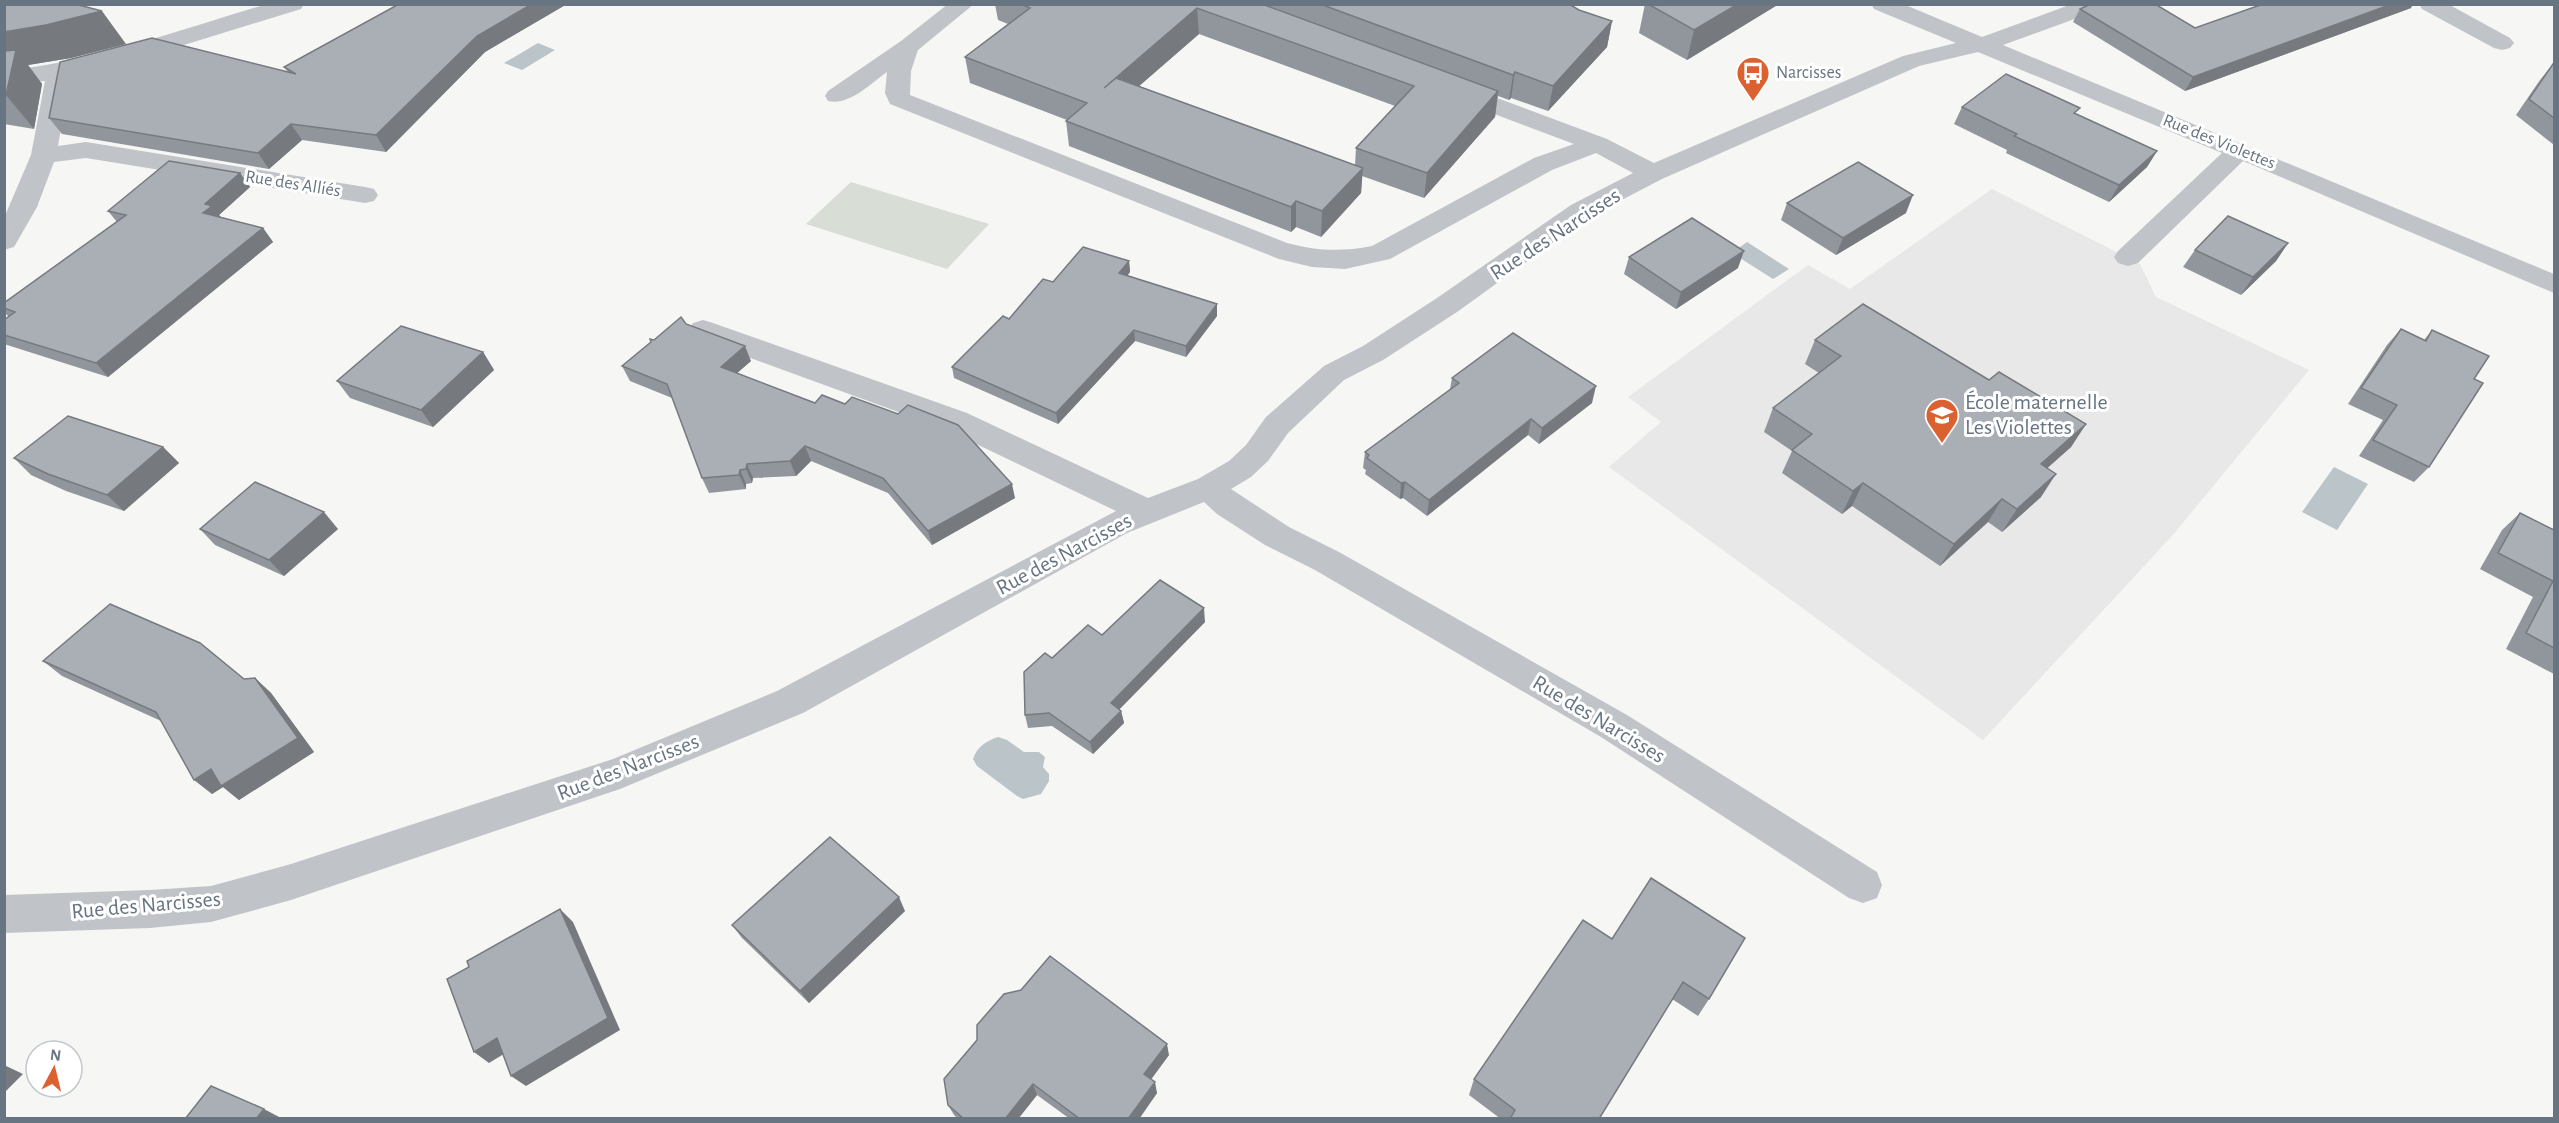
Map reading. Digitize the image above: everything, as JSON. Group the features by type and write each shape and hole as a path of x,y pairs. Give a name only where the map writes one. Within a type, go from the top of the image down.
{"street":[{"path":"4,78 59,71 112,59 234,12 293,4"},
{"path":"837,96 963,4"},
{"name":"Rue des Violettes","path":"1882,4 2239,150 2554,284"},
{"name":"Rue des Narcisses","path":"4,914 150,909 211,904 291,882 620,773 790,702 1116,524 1209,487 1240,469 1257,453 1278,425 1334,373 1373,353 1447,305 1580,211 1653,173 1911,61 1980,44 2094,4"},
{"path":"2430,4 2502,43"},
{"path":"908,46 896,79 899,99 1279,250 1312,258 1345,260 1380,253 1543,164 1599,144"},
{"path":"4,242 24,207 44,155 59,71"},
{"path":"1432,82 1599,144 1653,173"},
{"name":"Rue des Alliés","path":"44,155 86,150 365,195"},
{"path":"2128,257 2239,150"},
{"path":"704,330 956,421 1146,511"},
{"name":"Rue des Narcisses","path":"1209,487 1228,505 1267,530 1327,561 1606,721 1863,885"}],"shaded area":[{"path":"538,43 555,50 522,70 504,63"},
{"path":"851,182 989,224 947,269 806,224"},
{"name":"École maternelle Les Violettes","path":"1992,189 2140,264 2156,297 2309,370 2172,536 1983,740 1609,467 1661,422 1628,397 1808,265 1850,289"},
{"path":"1747,242 1789,269 1773,279 1732,253"},
{"path":"2334,467 2368,484 2337,530 2302,512"},
{"path":"998,737 1007,740 1024,752 1039,752 1045,757 1043,767 1049,774 1049,781 1041,794 1023,799 977,766 973,759 977,751"}],"building":[{"path":"4,4 75,4 102,11 46,25 4,32"},
{"path":"399,4 532,4 477,36 376,135 291,124 258,153 49,118 60,62 152,38 296,74 284,67"},
{"path":"1020,4 1262,4 1498,91 1427,173 1356,148 1414,86 1197,8 1104,88 1116,78 1363,168 1322,211 1296,201 1291,207 1066,121 1087,103 965,57 1030,8"},
{"path":"1320,4 1569,4 1579,10 1612,21 1553,86 1515,72 1513,75"},
{"path":"1648,4 1738,4 1694,30"},
{"path":"2091,4 2155,4 2195,28 2263,4 2392,4 2193,77 2080,9"},
{"path":"16,50 6,95 4,95 4,51"},
{"path":"2554,65 2554,118 2529,99"},
{"path":"2006,74 2080,108 2074,113 2157,151 2119,185 2014,136 2017,134 1962,107"},
{"path":"169,161 240,173 205,204 212,206 203,213 263,228 96,363 4,335 4,320 15,312 4,308 4,303 126,215 108,211"},
{"path":"1858,162 1913,195 1843,238 1787,203"},
{"path":"2228,216 2288,243 2253,277 2195,250"},
{"path":"1692,218 1744,251 1681,292 1629,257"},
{"path":"1083,247 1129,261 1119,273 1217,304 1186,346 1134,330 1056,413 952,367 1003,316 1009,319 1043,279 1053,282"},
{"path":"1863,304 1989,380 1999,372 2086,424 2041,464 2056,474 2017,509 2002,499 1954,544 1863,483 1853,491 1792,450 1812,434 1773,408 1841,356 1815,340"},
{"path":"681,317 686,324 745,346 721,367 815,403 822,395 845,404 852,397 898,414 908,405 958,425 1012,484 928,531 883,478 805,446 790,461 747,464 746,469 740,470 739,475 702,478 667,384 622,366 651,342 650,339 654,340"},
{"path":"401,326 483,352 421,410 337,381"},
{"path":"2401,329 2426,341 2432,330 2489,356 2474,379 2483,383 2429,467 2373,440 2397,405 2361,388"},
{"path":"1513,333 1596,386 1542,428 1531,419 1429,500 1367,458 1369,455 1365,452 1459,383 1452,378"},
{"path":"68,416 163,447 107,495 48,474 14,458"},
{"path":"255,482 324,512 269,560 200,529"},
{"path":"2520,513 2554,530 2554,648 2526,633 2553,581 2498,553"},
{"path":"1160,580 1204,608 1111,703 1121,711 1090,742 1049,713 1025,715 1024,672 1045,653 1052,658 1088,625 1102,635"},
{"path":"110,604 200,643 244,679 255,678 298,738 221,786 211,769 194,780 156,712 43,661"},
{"path":"830,837 899,897 800,991 732,925"},
{"path":"1651,878 1745,938 1709,999 1683,982 1599,1119 1510,1119 1515,1110 1474,1079 1583,920 1612,939"},
{"path":"560,909 608,1018 511,1076 497,1038 474,1052 447,979 469,967 467,961"},
{"path":"1050,956 1167,1044 1144,1074 1155,1082 1128,1119 1080,1119 1033,1084 1005,1119 964,1119 948,1105 944,1079 977,1040 977,1025 1004,994 1021,990"},
{"path":"211,1086 264,1109 256,1119 185,1119"}],"place":[{"name":"Narcisses","path":"1753,102"},
{"name":"École maternelle Les Violettes","path":"1942,444"}]}
